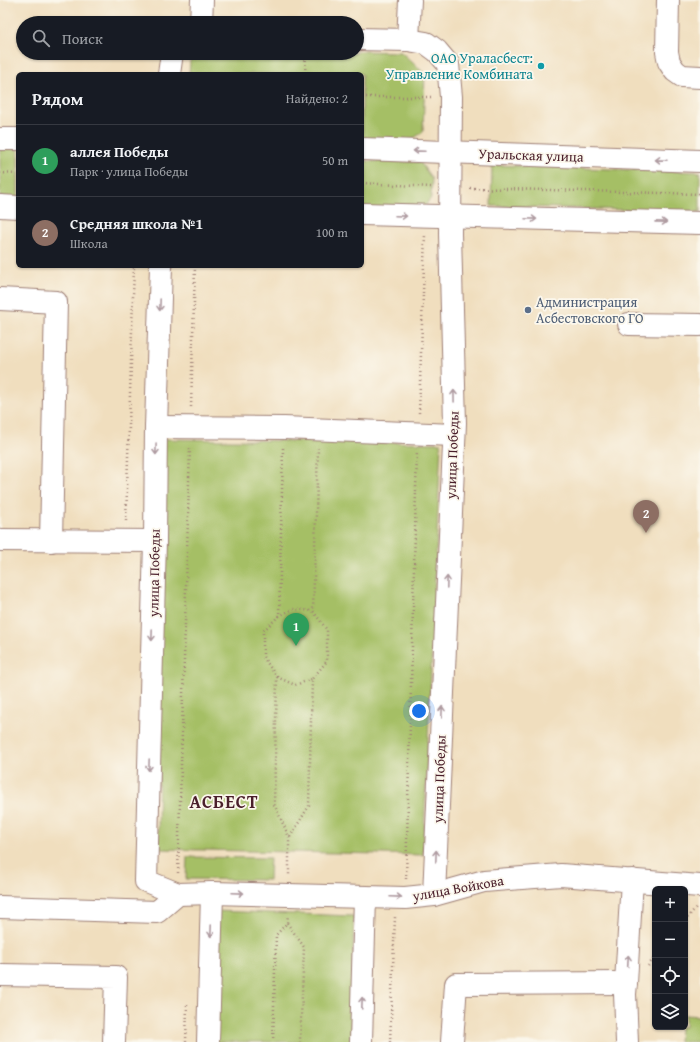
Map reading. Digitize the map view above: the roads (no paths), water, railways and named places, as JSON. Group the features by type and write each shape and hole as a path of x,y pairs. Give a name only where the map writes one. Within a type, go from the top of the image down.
{"street":[{"path":"201,16 202,0"},
{"path":"408,40 410,0"},
{"path":"668,0 667,52 669,62 675,71 682,76 700,76"},
{"name":"улица Победы","path":"364,39 408,40 426,43 437,51 448,64 451,97 450,234 454,435 434,895"},
{"path":"169,72 171,60"},
{"path":"0,139 16,139"},
{"name":"Уральская улица","path":"364,149 700,161"},
{"path":"0,206 16,207"},
{"path":"364,214 700,223"},
{"name":"улица Победы","path":"146,881 161,268"},
{"path":"0,299 56,302 51,541"},
{"path":"629,324 700,325"},
{"path":"156,427 284,428 454,435"},
{"path":"0,540 155,541"},
{"name":"улица Войкова","path":"146,881 178,894 212,892 400,898 434,895 484,881 561,874 700,886"},
{"path":"627,1042 625,994 632,880"},
{"path":"208,1042 212,892"},
{"path":"0,907 157,912 178,894"},
{"path":"361,1042 365,897"},
{"path":"0,975 116,977 114,1042"},
{"path":"452,1042 456,984 626,983"}],"place":[{"name":"ОАО Ураласбест: Управление Комбината","path":"541,66"},
{"name":"Администрация Асбестовского ГО","path":"528,310"},
{"name":"Средняя школа №1","path":"646,533"},
{"name":"аллея Победы","path":"296,646"}],"district":[{"name":"АСБЕСТ","path":"224,801"}]}
